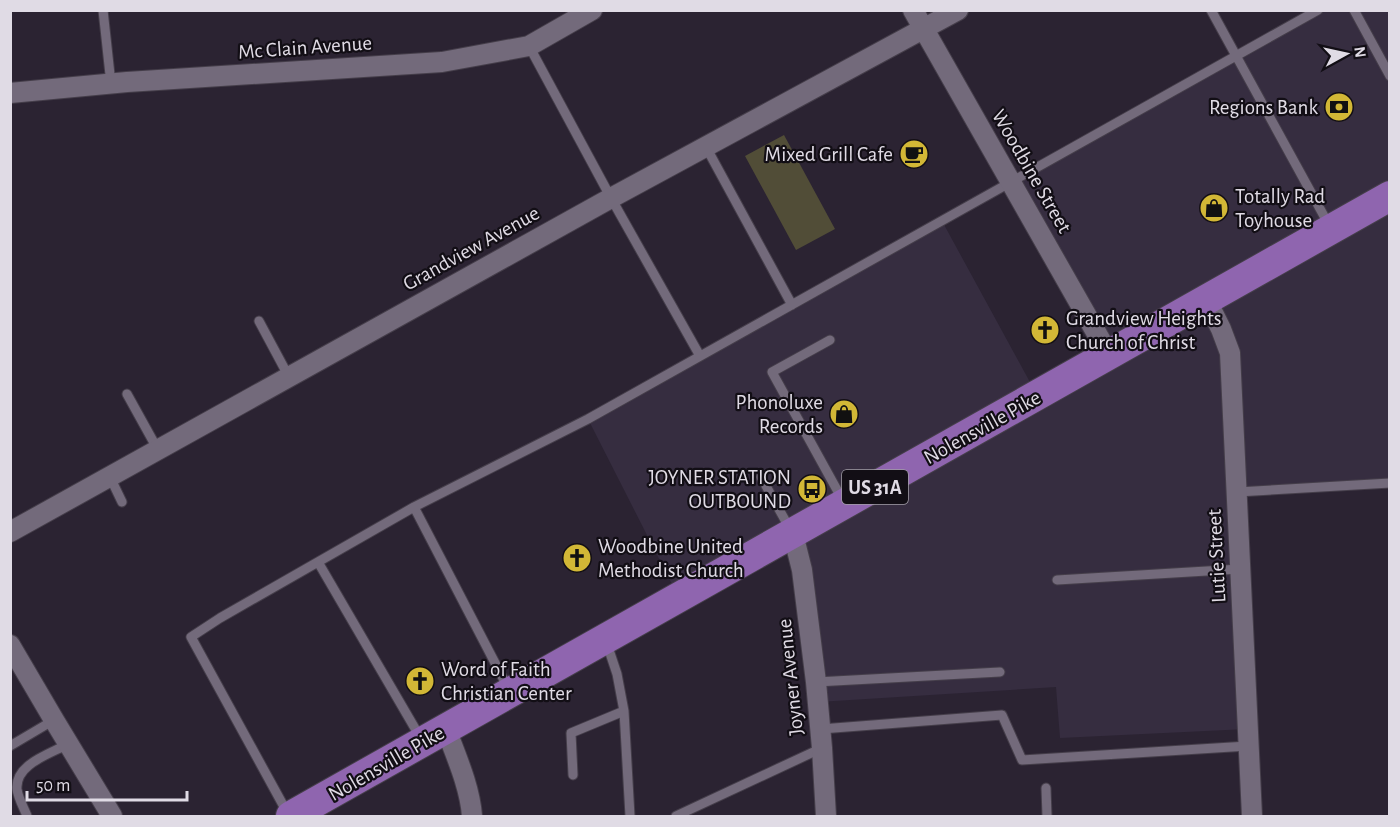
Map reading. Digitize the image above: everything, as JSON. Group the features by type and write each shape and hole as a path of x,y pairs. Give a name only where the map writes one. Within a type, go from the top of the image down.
{"main road":[{"name":"Nolensville Pike","path":"290,816 1389,196"}],"street":[{"name":"Mc Clain Avenue","path":"10,93 442,62 529,46 592,10"},
{"name":"Woodbine Street","path":"913,10 1109,355"},
{"name":"Grandview Avenue","path":"10,532 611,198 958,10"},
{"name":"Lutie Street","path":"1206,299 1230,352 1252,816"},
{"name":"Joyner Avenue","path":"793,534 802,570 816,682 826,816"},
{"path":"10,645 112,816"},
{"path":"434,735 460,765 472,808 472,816"}],"lane":[{"path":"102,10 111,84"},
{"path":"1211,10 1331,229"},
{"path":"290,816 191,637 220,618 414,507 588,418 1318,10"},
{"path":"1354,10 1389,76"},
{"path":"529,46 700,356"},
{"path":"706,147 792,304"},
{"path":"258,321 290,377"},
{"path":"830,340 772,372 845,504"},
{"path":"128,394 158,450"},
{"path":"110,477 122,502"},
{"path":"761,477 793,534"},
{"path":"1237,492 1389,483"},
{"path":"414,507 511,692"},
{"path":"318,562 434,735"},
{"path":"1057,580 1240,570"},
{"path":"606,639 617,674 624,711 630,816"},
{"path":"816,682 1000,672"},
{"path":"573,775 571,732 624,711"},
{"path":"676,816 821,739 1002,715 1022,760 1248,746"},
{"path":"10,746 54,720"},
{"path":"27,816 17,792 18,778 28,765 68,744"},
{"path":"1046,788 1047,816"}],"shaded area":[{"path":"1315,11 1389,11 1389,482 1237,492 1247,729 1060,738 1056,687 818,702 793,534 679,598 588,419 942,221 1037,395 1109,355 1010,182"},
{"path":"784,135 835,229 796,250 745,156"}],"place":[{"name":"Regions Bank","path":"1339,107"},
{"name":"Mixed Grill Cafe","path":"914,154"},
{"name":"Totally Rad Toyhouse","path":"1214,208"},
{"name":"Grandview Heights Church of Christ","path":"1045,330"},
{"name":"Phonoluxe Records","path":"844,414"},
{"name":"JOYNER STATION OUTBOUND","path":"812,489"},
{"name":"Woodbine United Methodist Church","path":"577,558"},
{"name":"Word of Faith Christian Center","path":"420,681"}]}
